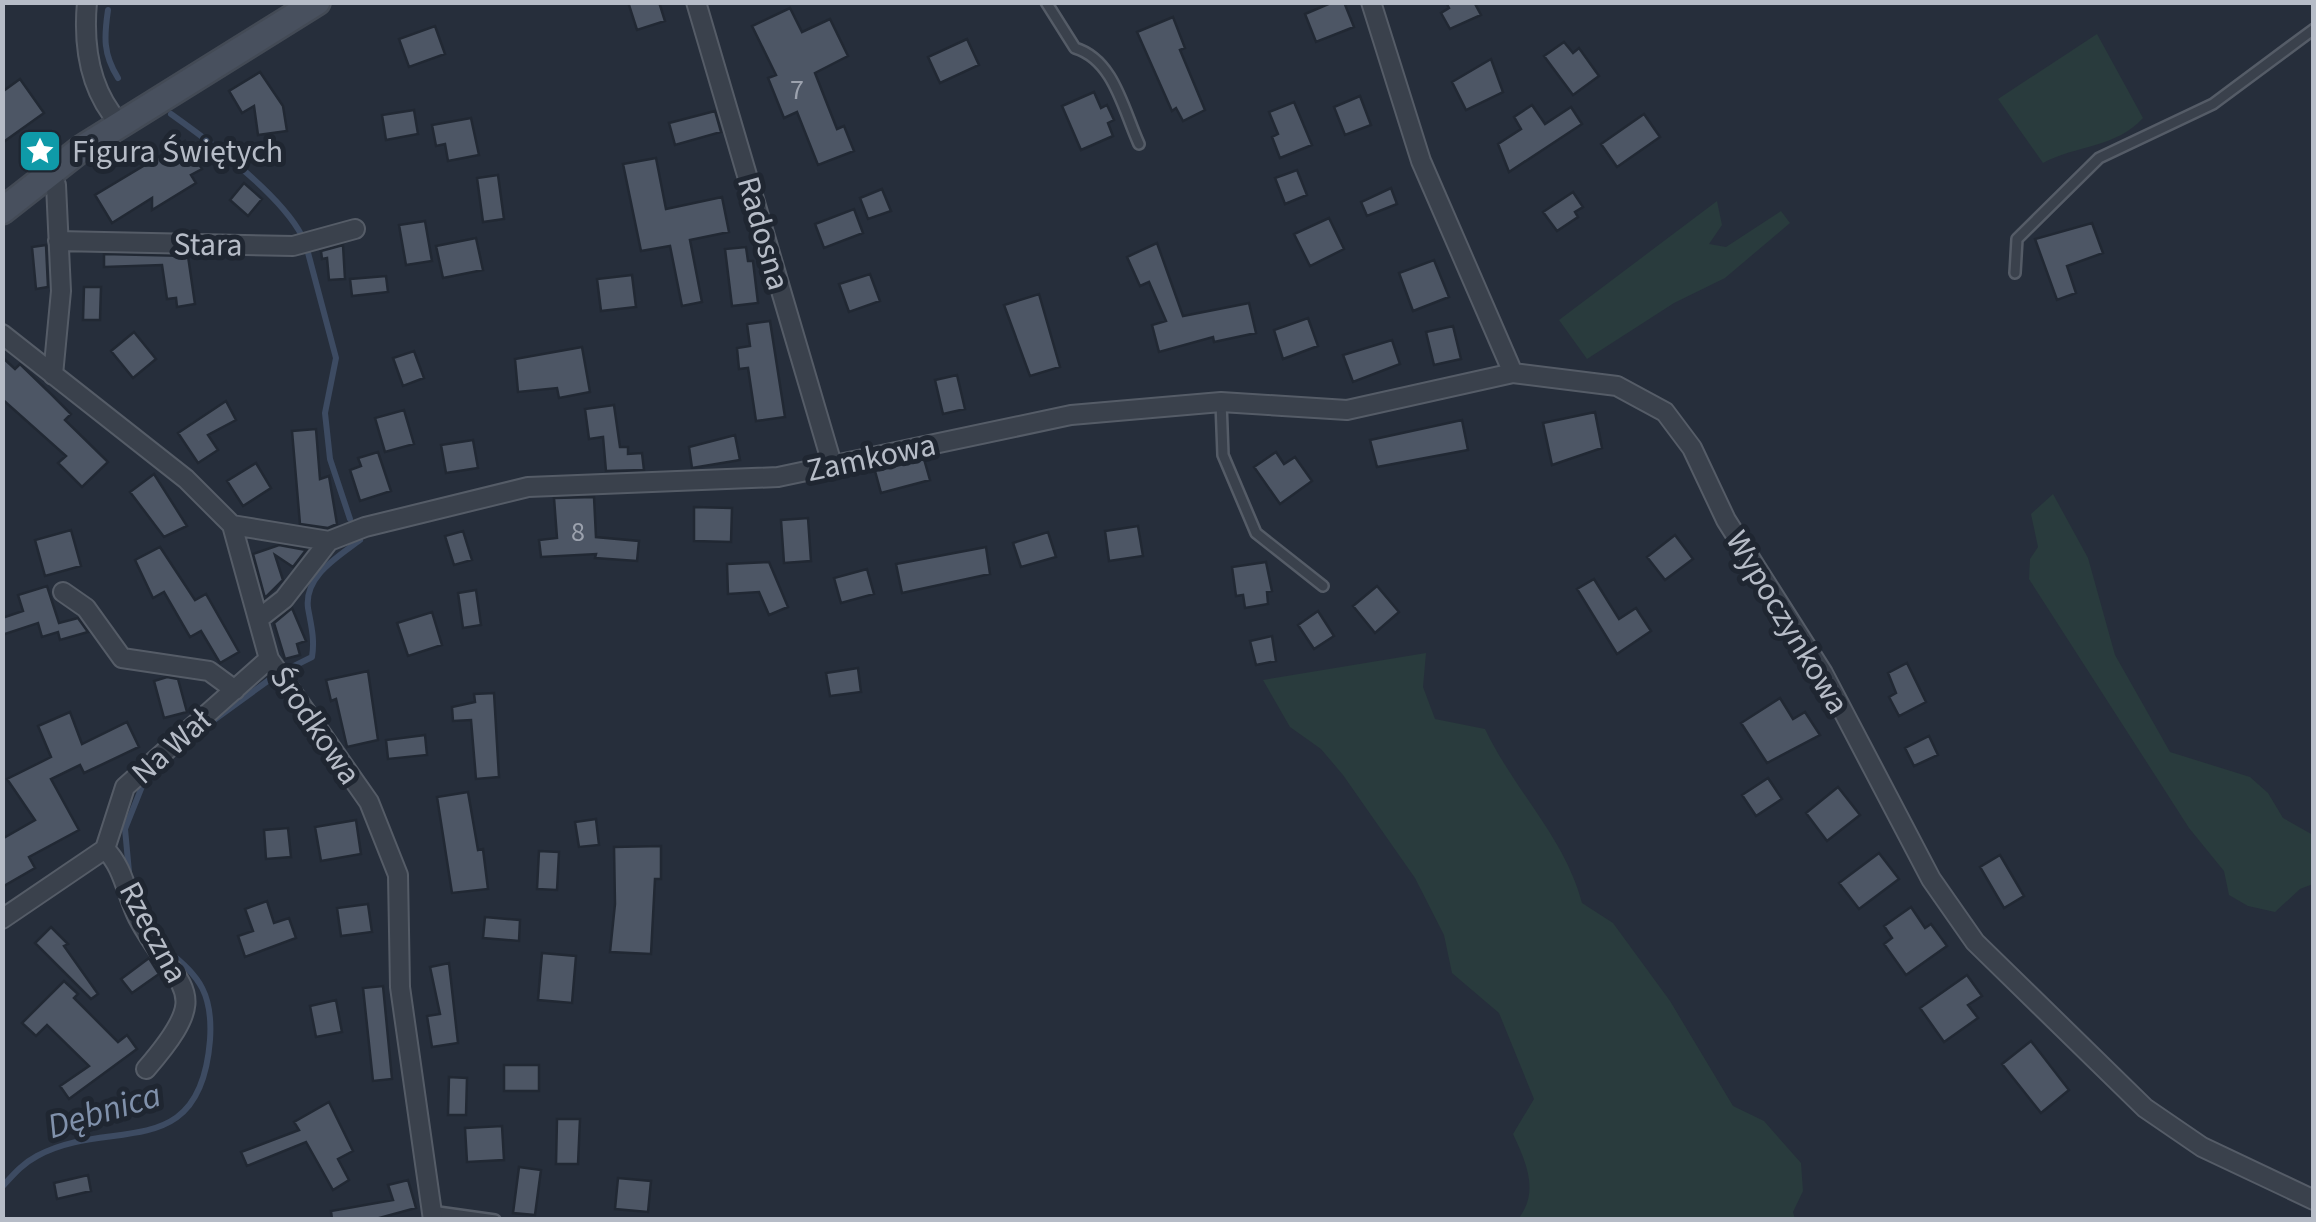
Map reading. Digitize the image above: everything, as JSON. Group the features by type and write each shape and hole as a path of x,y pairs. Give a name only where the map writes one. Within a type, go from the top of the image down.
{"main road":[{"path":"2,211 48,172 119,123 316,2"}],"street":[{"path":"87,2 86,58 96,88 119,123"},
{"name":"Radosna","path":"696,2 832,464"},
{"path":"1371,2 1420,161 1513,373"},
{"path":"48,172 56,184 61,291 54,375"},
{"name":"Stara","path":"58,241 294,246 355,229"},
{"name":"Środkowa","path":"2,334 186,479 232,525 270,659 369,802 398,875 400,987 432,1215"},
{"name":"Zamkowa","path":"232,525 328,541 365,527 528,487 778,477 1071,415 1220,402 1347,410 1513,373"},
{"name":"Wypoczynkowa","path":"1513,373 1617,386 1665,412 1692,448 1726,520 1823,673 1931,879 1975,942 2145,1108 2202,1147 2314,1200"},
{"path":"261,617 284,599 328,541"},
{"path":"63,592 86,608 122,658 209,671 235,690"},
{"name":"Na Wał","path":"105,850 125,787 270,659"},
{"path":"2,919 105,850"},
{"name":"Rzeczna","path":"105,850 119,863 127,896 146,933 184,982 186,993 177,1034 146,1068"}],"lane":[{"path":"1046,2 1074,48 1094,54 1106,68 1138,144"},
{"path":"2015,274 2017,239 2099,158 2213,104 2314,29"},
{"path":"1220,402 1223,455 1256,533 1323,586"},
{"path":"432,1215 495,1220"}],"shaded area":[{"path":"2097,34 2143,118 2108,141 2043,163 1998,99"},
{"path":"1717,201 1722,225 1709,244 1726,247 1781,211 1790,223 1725,278 1674,303 1587,359 1559,320"},
{"path":"2053,494 2088,558 2115,655 2170,752 2250,777 2268,793 2283,818 2313,835 2313,884 2300,889 2275,912 2248,906 2229,895 2224,871 2189,828 2029,579 2030,559 2038,547 2031,514"},
{"path":"1426,653 1423,687 1435,719 1485,729 1564,857 1582,903 1613,923 1670,1001 1733,1106 1764,1121 1801,1163 1803,1191 1793,1212 1795,1219 1518,1219 1530,1188 1513,1134 1534,1099 1499,1013 1452,973 1444,935 1415,878 1343,775 1321,749 1290,727 1263,680"}],"building":[{"path":"628,2 659,2 665,21 637,30"},
{"path":"1333,2 1344,2 1354,27 1316,42 1305,14"},
{"path":"1446,2 1474,2 1481,15 1450,29 1441,13 1449,8"},
{"path":"790,8 802,32 830,19 848,56 815,73 837,129 844,126 854,151 818,165 797,112 784,118 768,78 776,75 752,26"},
{"path":"1173,17 1185,48 1180,50 1205,110 1183,121 1176,108 1172,111 1137,32"},
{"path":"435,26 445,54 409,67 399,39"},
{"path":"967,39 979,65 940,83 928,57"},
{"path":"1564,42 1573,53 1579,48 1599,76 1573,95 1544,56"},
{"path":"1491,59 1503,92 1466,110 1452,82"},
{"path":"260,72 283,106 287,131 258,135 254,106 242,113 229,91"},
{"path":"20,79 44,113 2,143 2,92"},
{"path":"1094,92 1101,108 1107,105 1114,120 1108,123 1113,136 1081,150 1062,106"},
{"path":"1360,96 1371,125 1345,135 1334,107"},
{"path":"1294,102 1312,145 1280,158 1272,137 1278,134 1269,112"},
{"path":"1532,105 1545,124 1571,107 1582,124 1509,172 1498,144 1521,129 1514,117"},
{"path":"414,110 418,134 386,140 382,115"},
{"path":"715,111 721,132 675,145 669,123"},
{"path":"1644,114 1660,137 1617,167 1601,144"},
{"path":"471,118 479,155 448,161 445,144 436,146 432,125"},
{"path":"185,141 202,169 191,175 196,183 152,210 152,198 112,223 95,195"},
{"path":"656,158 666,209 722,197 729,232 690,240 702,302 682,306 670,246 641,251 623,164"},
{"path":"1297,170 1307,195 1285,204 1275,178"},
{"path":"498,175 504,219 483,222 477,178"},
{"path":"244,183 262,199 248,216 230,200"},
{"path":"1391,188 1397,204 1367,216 1361,202"},
{"path":"882,189 891,211 868,219 860,198"},
{"path":"1573,192 1583,207 1575,212 1578,217 1557,231 1543,212"},
{"path":"854,209 863,233 824,248 815,224"},
{"path":"1329,218 1344,249 1310,266 1294,234"},
{"path":"425,221 432,261 406,265 399,225"},
{"path":"2092,223 2103,253 2067,266 2076,293 2057,300 2035,239"},
{"path":"476,238 483,270 443,278 436,246"},
{"path":"1157,243 1183,316 1249,303 1256,333 1214,342 1213,337 1159,352 1152,325 1166,321 1149,282 1140,286 1127,257"},
{"path":"46,245 48,287 36,289 32,247"},
{"path":"343,245 345,279 329,280 327,258 322,259 321,251"},
{"path":"746,247 748,261 753,261 758,303 732,306 725,249"},
{"path":"104,254 188,256 195,304 177,307 176,298 167,299 162,265 104,267"},
{"path":"1434,260 1449,297 1413,311 1399,273"},
{"path":"870,274 880,301 849,312 839,284"},
{"path":"632,275 636,307 601,311 597,279"},
{"path":"386,276 388,292 352,296 350,279"},
{"path":"84,287 101,287 100,320 83,320"},
{"path":"1039,294 1060,367 1030,376 1004,305"},
{"path":"1308,318 1318,346 1283,359 1274,330"},
{"path":"770,321 785,417 756,421 748,368 739,369 737,348 750,346 747,324"},
{"path":"1453,326 1461,359 1434,365 1426,332"},
{"path":"134,332 156,359 133,378 111,351"},
{"path":"1392,340 1400,364 1353,382 1343,355"},
{"path":"582,347 590,392 559,398 557,388 518,392 515,359"},
{"path":"414,351 424,378 403,386 393,358"},
{"path":"2,357 15,369 20,364 51,394 71,414 65,420 108,462 82,487 58,463 66,456 2,399"},
{"path":"957,375 965,409 943,414 935,380"},
{"path":"226,401 236,420 208,435 218,450 198,463 178,433"},
{"path":"614,405 620,447 628,447 628,454 642,453 644,470 606,471 603,437 589,439 585,409"},
{"path":"404,410 414,444 385,452 375,418"},
{"path":"1595,412 1602,448 1552,465 1543,423"},
{"path":"1462,420 1468,450 1377,467 1370,440"},
{"path":"316,429 320,479 329,476 337,524 328,528 300,524 292,431"},
{"path":"735,435 740,460 692,468 689,447"},
{"path":"473,440 478,468 446,473 441,445"},
{"path":"378,452 391,491 360,501 350,470 361,466 358,458"},
{"path":"1276,452 1284,464 1295,457 1312,481 1280,504 1254,467"},
{"path":"924,459 930,480 881,493 875,471"},
{"path":"256,463 271,488 243,506 227,481"},
{"path":"154,474 187,526 164,537 130,492"},
{"path":"594,497 596,537 639,541 637,561 595,558 596,554 541,557 539,540 557,538 554,498"},
{"path":"694,507 732,508 731,542 694,541"},
{"path":"808,518 811,561 784,563 781,520"},
{"path":"1138,526 1143,556 1109,561 1105,531"},
{"path":"71,530 81,566 45,576 35,540"},
{"path":"463,531 472,560 454,565 445,536"},
{"path":"1048,532 1056,557 1021,567 1013,543"},
{"path":"1675,535 1693,559 1665,580 1647,557"},
{"path":"279,545 306,550 293,567 275,555 283,580 265,598 253,554"},
{"path":"160,547 195,600 206,594 239,652 220,663 201,631 190,637 164,592 153,598 135,560"},
{"path":"986,547 990,574 902,593 896,564"},
{"path":"769,562 788,607 769,615 759,592 728,594 727,564"},
{"path":"1266,562 1272,591 1267,592 1268,604 1245,608 1243,595 1236,596 1232,567"},
{"path":"867,569 874,594 841,603 834,578"},
{"path":"1594,579 1619,619 1636,608 1651,631 1617,654 1577,589"},
{"path":"47,586 59,623 78,618 88,632 60,640 58,632 42,637 38,623 2,635 2,618 23,611 18,595"},
{"path":"1377,586 1399,612 1375,633 1353,606"},
{"path":"476,590 481,625 463,628 458,593"},
{"path":"292,608 306,641 297,644 300,655 285,659 274,623"},
{"path":"1318,611 1334,636 1314,649 1298,625"},
{"path":"432,612 442,645 408,656 397,623"},
{"path":"1272,636 1276,661 1256,665 1250,641"},
{"path":"1907,663 1926,702 1899,716 1889,697 1896,693 1888,673"},
{"path":"858,668 861,692 830,696 826,673"},
{"path":"368,671 378,740 347,747 336,699 331,701 326,680"},
{"path":"178,679 187,712 164,718 154,681"},
{"path":"494,693 499,777 476,779 471,720 453,721 452,707 475,702 474,694"},
{"path":"1780,698 1793,719 1805,712 1820,735 1767,763 1741,723"},
{"path":"70,712 82,744 127,722 139,747 84,773 80,765 51,779 79,830 29,857 35,868 2,887 2,839 35,820 7,779 51,757 38,726"},
{"path":"425,735 427,755 388,759 386,740"},
{"path":"1929,736 1938,755 1914,766 1905,748"},
{"path":"1768,778 1782,799 1756,816 1742,795"},
{"path":"1838,787 1860,815 1827,841 1806,813"},
{"path":"468,792 478,850 483,849 488,889 452,893 437,797"},
{"path":"596,819 599,845 579,847 575,822"},
{"path":"356,820 361,854 321,861 315,827"},
{"path":"288,828 291,857 266,859 264,830"},
{"path":"661,846 661,879 655,879 651,954 610,952 615,904 614,847"},
{"path":"539,851 559,852 557,890 537,889"},
{"path":"1879,853 1899,879 1859,909 1839,883"},
{"path":"2000,855 2024,896 2004,908 1980,867"},
{"path":"267,901 274,923 289,918 296,938 245,957 238,936 253,931 245,909"},
{"path":"368,904 372,932 341,936 337,908"},
{"path":"1911,907 1925,928 1931,924 1947,946 1906,975 1884,944 1892,938 1884,926"},
{"path":"485,917 520,920 519,941 483,938"},
{"path":"51,927 68,944 64,946 98,994 91,999 35,943"},
{"path":"542,953 576,956 572,1003 538,1000"},
{"path":"149,958 159,974 132,993 121,979"},
{"path":"449,963 458,1043 432,1047 427,1016 440,1014 430,967"},
{"path":"1967,975 1982,996 1968,1005 1978,1018 1944,1042 1920,1008"},
{"path":"64,981 78,994 74,998 118,1042 127,1035 137,1049 69,1099 60,1086 89,1066 47,1025 36,1036 22,1023"},
{"path":"383,986 392,1079 373,1081 363,988"},
{"path":"336,1000 342,1032 316,1037 310,1006"},
{"path":"2031,1041 2069,1090 2041,1113 2002,1064"},
{"path":"504,1065 539,1065 539,1091 504,1091"},
{"path":"449,1077 467,1078 466,1115 448,1115"},
{"path":"329,1102 353,1151 338,1159 349,1180 333,1190 306,1142 247,1166 241,1152 299,1130 294,1122"},
{"path":"557,1119 580,1119 578,1164 556,1164"},
{"path":"502,1126 504,1160 467,1162 465,1128"},
{"path":"519,1167 541,1170 535,1215 513,1213"},
{"path":"88,1175 91,1191 57,1199 54,1183"},
{"path":"618,1178 651,1181 648,1212 615,1209"},
{"path":"408,1180 416,1208 372,1220 332,1220 331,1211 393,1200 388,1185"}],"waterway":[{"name":"Dębnica","path":"108,10 106,45 118,78"},
{"name":"Dębnica","path":"171,114 261,186 302,236"},
{"name":"Dębnica","path":"307,249 336,358 325,413 330,459 350,519"},
{"name":"Dębnica","path":"290,668 312,657 308,608 311,586 324,568 360,540"},
{"name":"Dębnica","path":"207,725 269,680"},
{"name":"Dębnica","path":"129,872 125,829 145,779"},
{"name":"Dębnica","path":"2,1187 37,1156 65,1145 147,1130 170,1122 189,1106 203,1080 210,1040 209,1011 196,978 166,950"}],"place":[{"name":"Figura Świętych","path":"40,151"}]}
